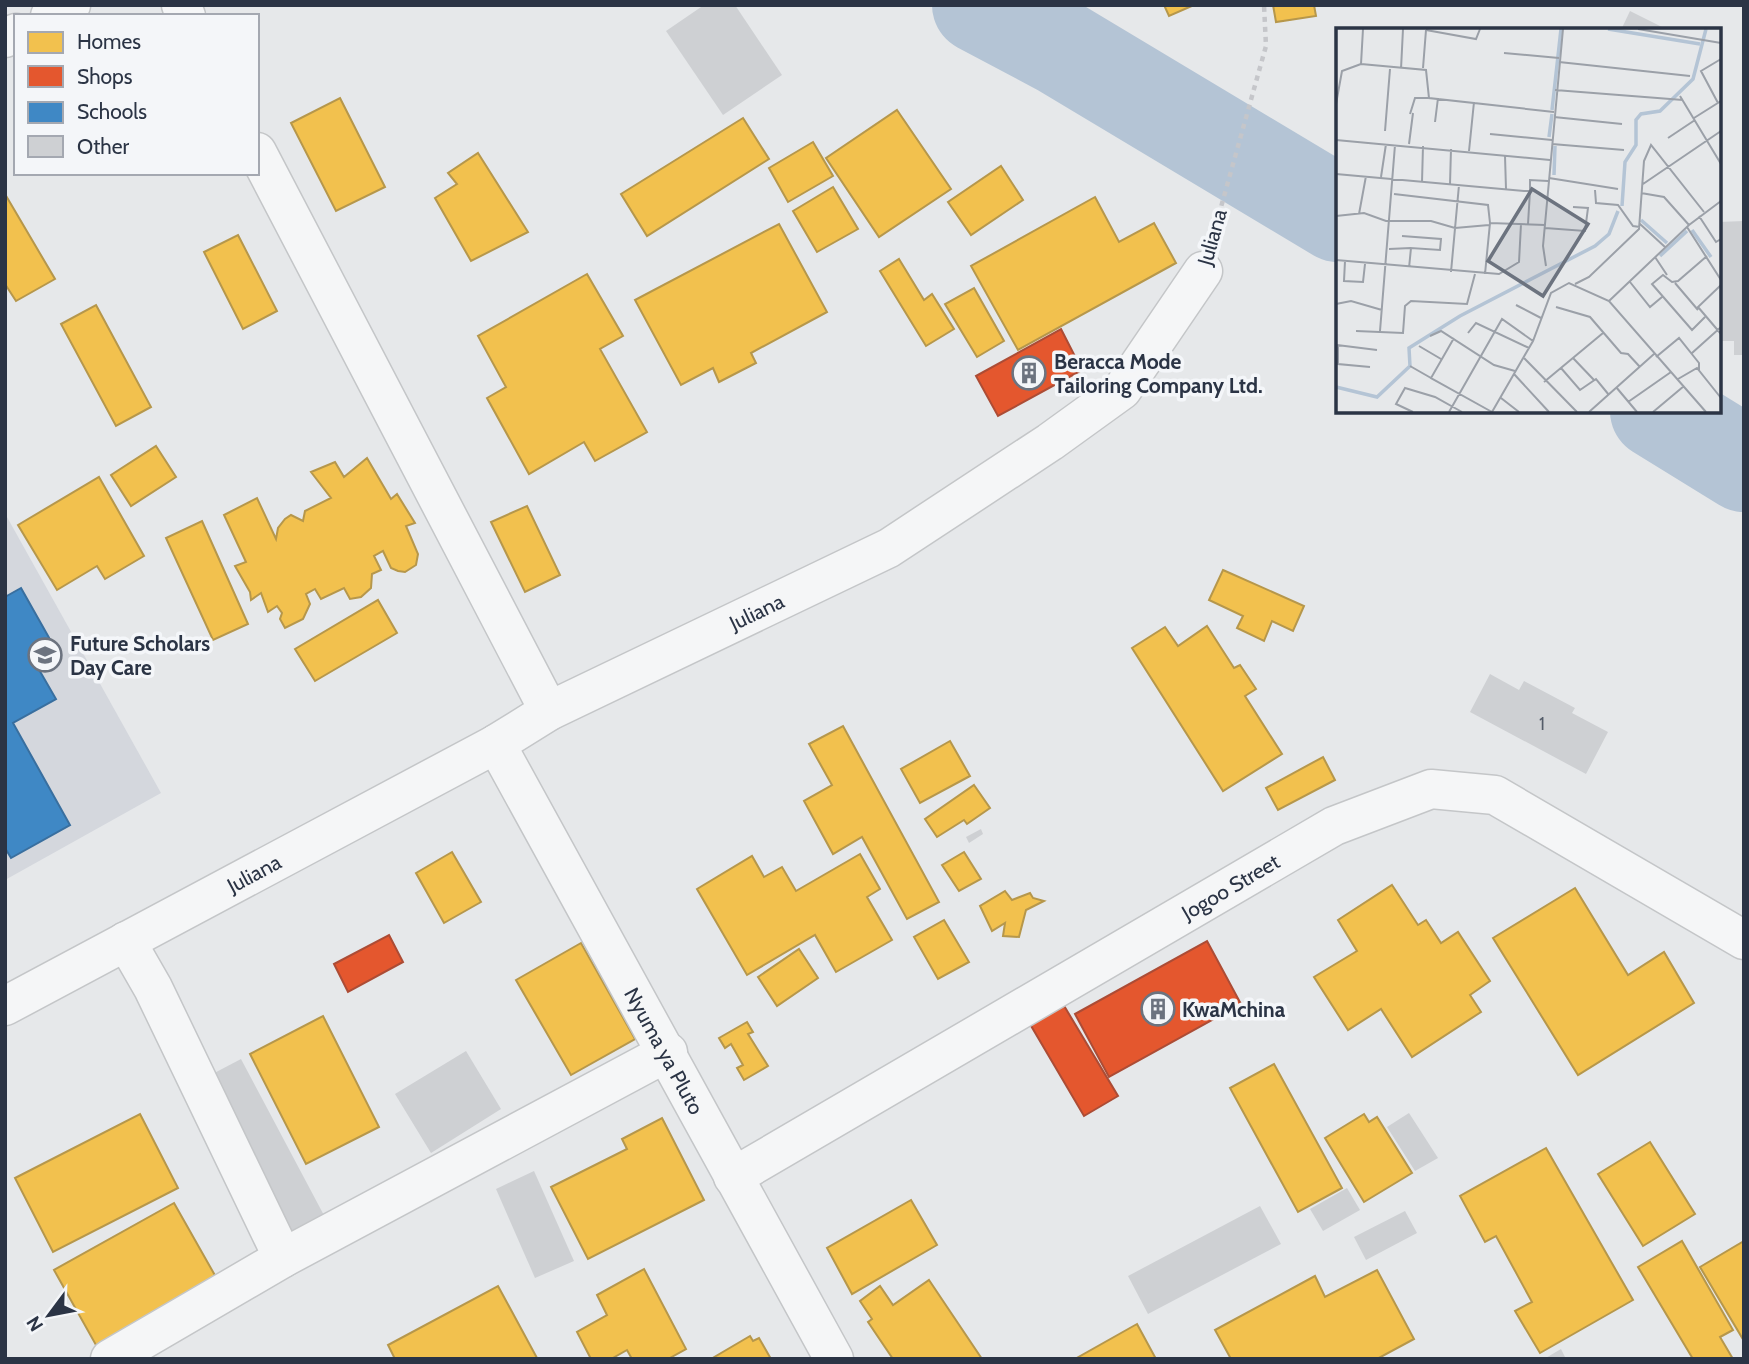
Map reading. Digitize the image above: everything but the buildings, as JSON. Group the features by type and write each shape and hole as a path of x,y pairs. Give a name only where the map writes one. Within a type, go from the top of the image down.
{"street":[{"path":"54,14 71,5"},
{"path":"259,156 549,710"},
{"name":"Juliana","path":"5,1006 496,744 549,710 889,548 1050,442 1122,390 1203,271"},
{"name":"Nyuma ya Pluto","path":"496,744 668,1052 733,1177 834,1359"},
{"name":"Jogoo Street","path":"733,1177 1334,826 1431,789 1494,795 1744,940"},
{"path":"126,942 153,988 283,1258"},
{"path":"110,1359 283,1258 668,1052"}],"path":[{"name":"Juliana","path":"1203,271 1266,46 1264,5"}],"shaded area":[{"name":"Future Scholars Day Care","path":"7,517 161,793 5,880 5,518"}],"waterway":[{"path":"980,5 1061,48 1336,213"},
{"path":"1661,413 1744,464"}],"place":[{"name":"Beracca Mode Tailoring Company Ltd.","path":"1029,373"},
{"name":"Future Scholars Day Care","path":"45,655"},
{"name":"KwaMchina","path":"1158,1009"}]}
